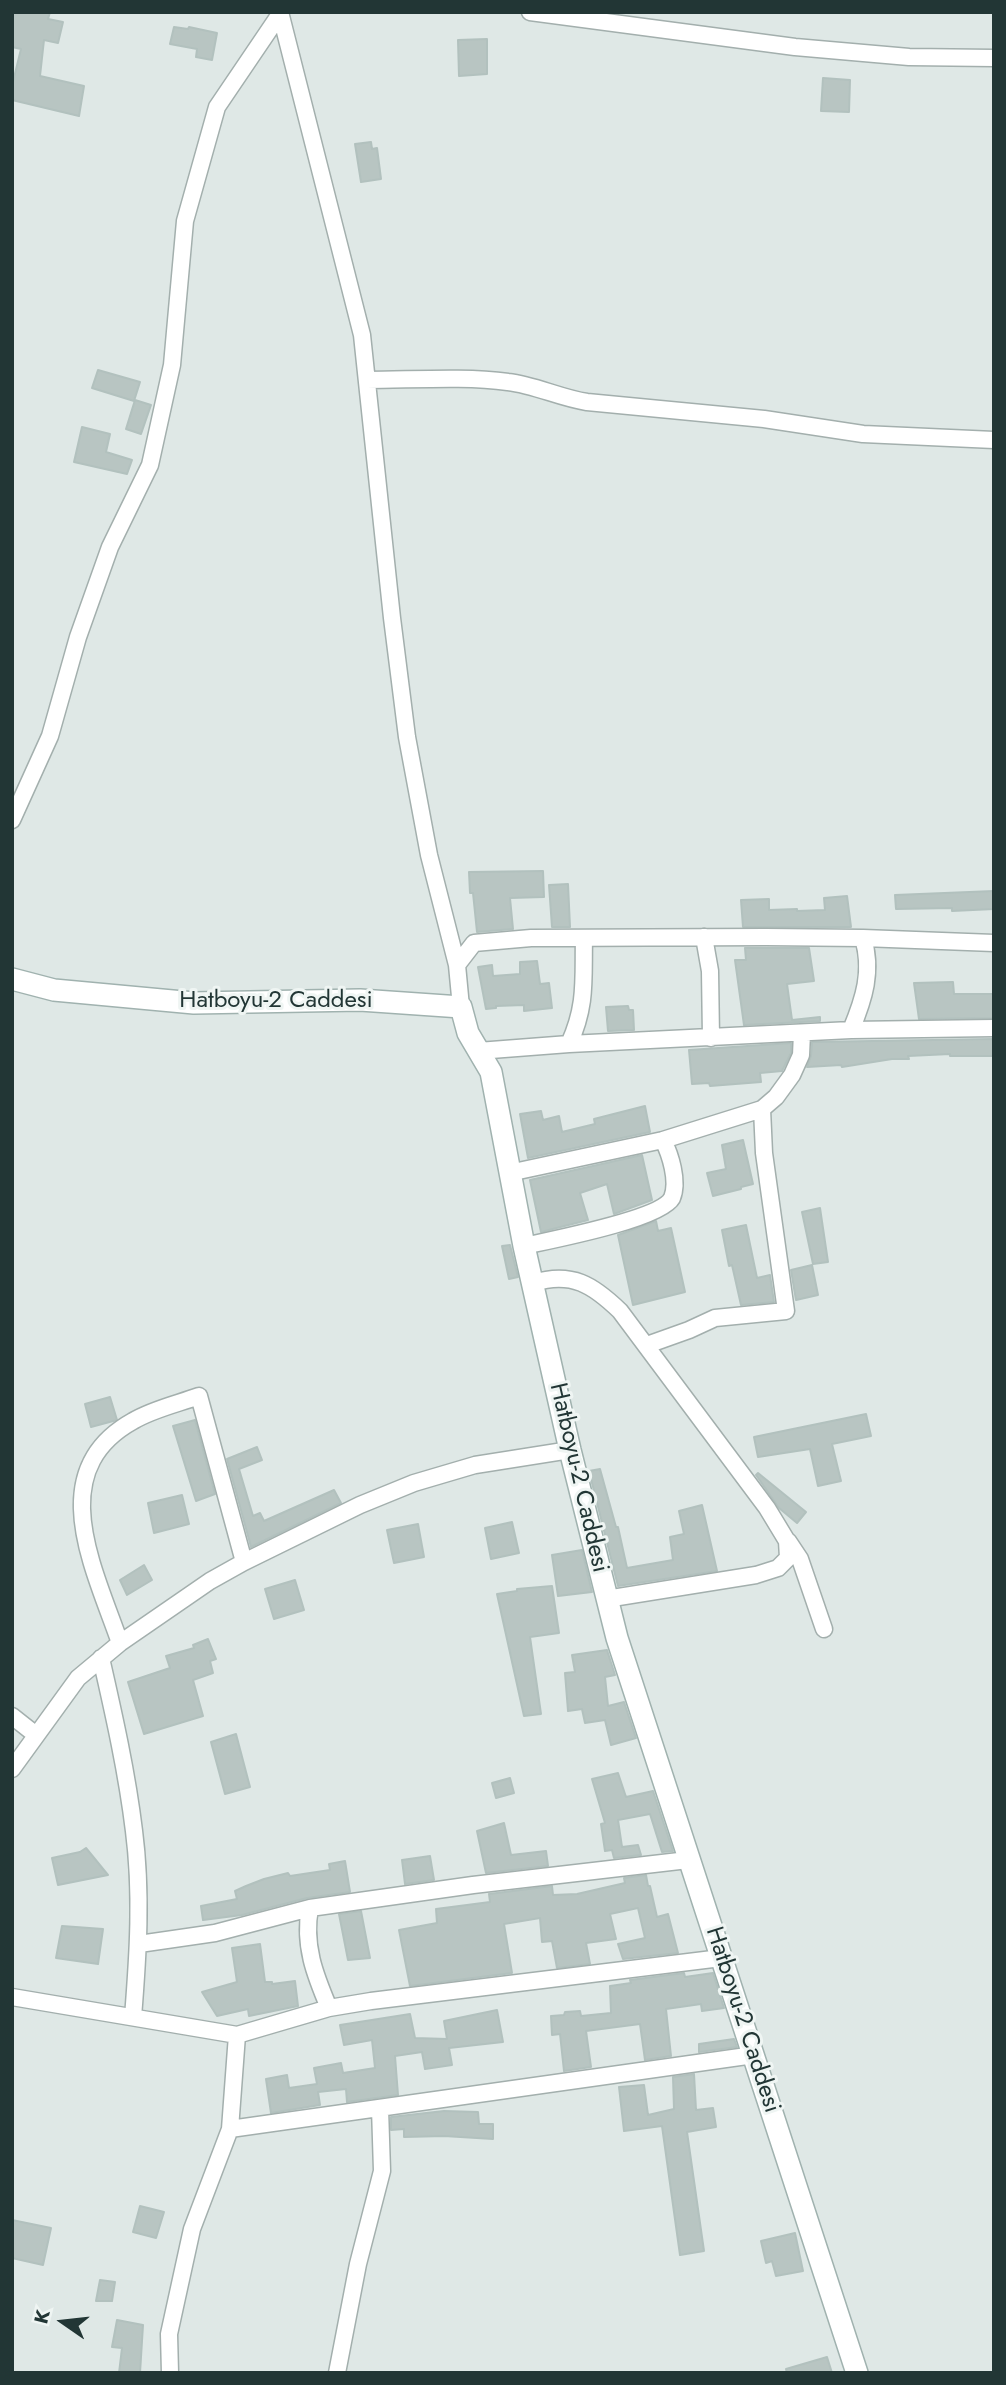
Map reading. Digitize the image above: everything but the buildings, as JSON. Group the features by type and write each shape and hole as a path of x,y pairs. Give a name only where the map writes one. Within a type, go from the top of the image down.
{"main road":[{"name":"Hatboyu-2 Caddesi","path":"12,979 54,990 194,1003 360,1000 461,1007 468,1033 491,1072 524,1246 570,1450 617,1638 857,2373"}],"street":[{"path":"530,12 795,47 909,57 994,58"},
{"path":"280,13 362,335 407,737 429,855 457,965 461,1007"},
{"path":"12,820 50,736 78,637 110,547 150,465 172,365 185,221 217,107 280,13"},
{"path":"366,380 501,381 587,402 764,419 863,434 994,440"},
{"path":"704,937 710,971 710,1038"},
{"path":"457,965 474,943 531,938 863,938 994,943"},
{"path":"569,1044 579,1023 583,1002 584,938"},
{"path":"851,1030 868,976 868,953 863,938"},
{"path":"478,1051 851,1030 994,1028"},
{"path":"509,1173 663,1140 762,1109 776,1097 792,1075 801,1055 802,1033"},
{"path":"647,1345 690,1331 715,1318 786,1311 764,1153 762,1109"},
{"path":"524,1246 658,1211 671,1198 674,1184 670,1153 663,1140"},
{"path":"533,1283 544,1279 568,1279 597,1289 620,1311 767,1508 800,1559 824,1629"},
{"path":"120,1643 87,1544 80,1496 91,1458 107,1440 132,1421 199,1396 244,1562"},
{"path":"12,1769 78,1678 120,1643 210,1581 360,1505 414,1483 475,1465 570,1450"},
{"path":"606,1599 756,1575 778,1567 788,1558 788,1541"},
{"path":"102,1658 134,1832 139,1944 133,2017"},
{"path":"12,1716 36,1735"},
{"path":"139,1944 215,1933 310,1909 473,1885 688,1860"},
{"path":"310,1909 306,1928 308,1949 317,1981 329,2008"},
{"path":"12,1997 237,2035 329,2008 371,2001 721,1958"},
{"path":"170,2373 169,2334 192,2229 230,2129 237,2035"},
{"path":"230,2129 754,2055"},
{"path":"337,2373 358,2264 382,2171 380,2108"}]}
